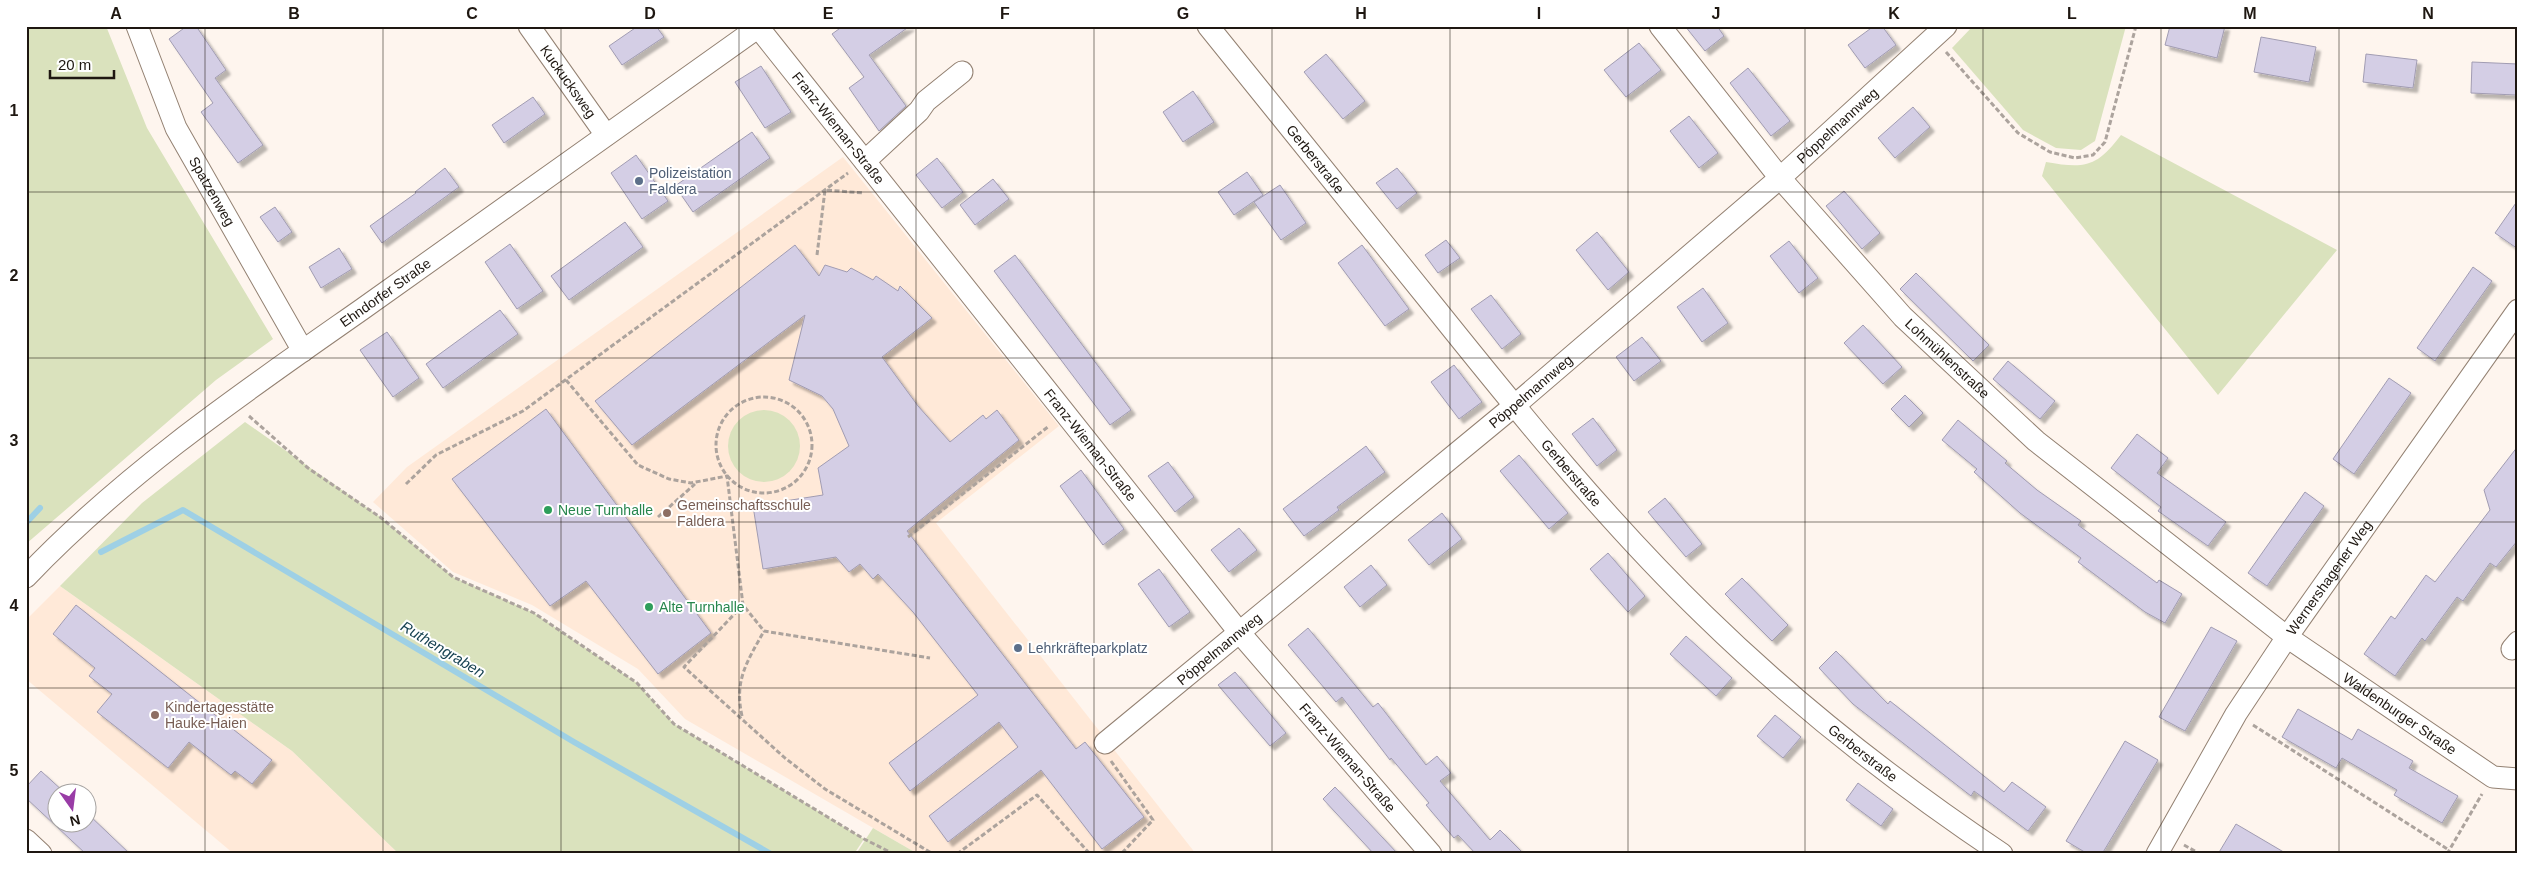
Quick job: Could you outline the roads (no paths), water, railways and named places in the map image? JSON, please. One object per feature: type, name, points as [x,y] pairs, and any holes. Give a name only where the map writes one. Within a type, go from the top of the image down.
[{"type":"street","name":"Spatzenweg","points":[[137,26],[176,128],[303,351]]},
{"type":"street","name":"Kuckucksweg","points":[[529,26],[606,135]]},
{"type":"street","name":"Gerberstraße","points":[[1208,26],[1514,406],[1611,518],[1704,616],[1805,706],[1908,789],[2002,854]]},
{"type":"street","name":"Lohmühlenstraße","points":[[1660,26],[1780,178],[1903,317],[2036,441],[2287,637]]},
{"type":"street","name":"Ehndorfer Straße","points":[[26,577],[54,548],[125,483],[233,401],[759,27]]},
{"type":"street","name":"Franz-Wieman-Straße","points":[[759,27],[1239,632],[1432,854]]},
{"type":"street","name":"Pöppelmannweg","points":[[1105,743],[1514,406],[1780,178],[1940,32]]},
{"type":"street","points":[[865,161],[919,111],[926,101],[962,72]]},
{"type":"street","name":"Wernershagener Weg","points":[[2157,854],[2236,714],[2287,637],[2518,310]]},
{"type":"street","name":"Waldenburger Straße","points":[[2287,637],[2492,777],[2518,779]]},
{"type":"street","points":[[26,840],[41,854]]},
{"type":"waterway","name":"Ruthengraben","points":[[26,523],[40,508]]},
{"type":"waterway","name":"Ruthengraben","points":[[101,552],[183,510],[574,742],[771,854]]},
{"type":"place","name":"Polizeistation Faldera","points":[[639,181]]},
{"type":"place","name":"Neue Turnhalle","points":[[548,510]]},
{"type":"place","name":"Gemeinschaftsschule Faldera","points":[[667,513]]},
{"type":"place","name":"Alte Turnhalle","points":[[649,607]]},
{"type":"place","name":"Lehrkräfteparkplatz","points":[[1018,648]]},
{"type":"place","name":"Kindertagesstätte Hauke-Haien","points":[[155,715]]}]
